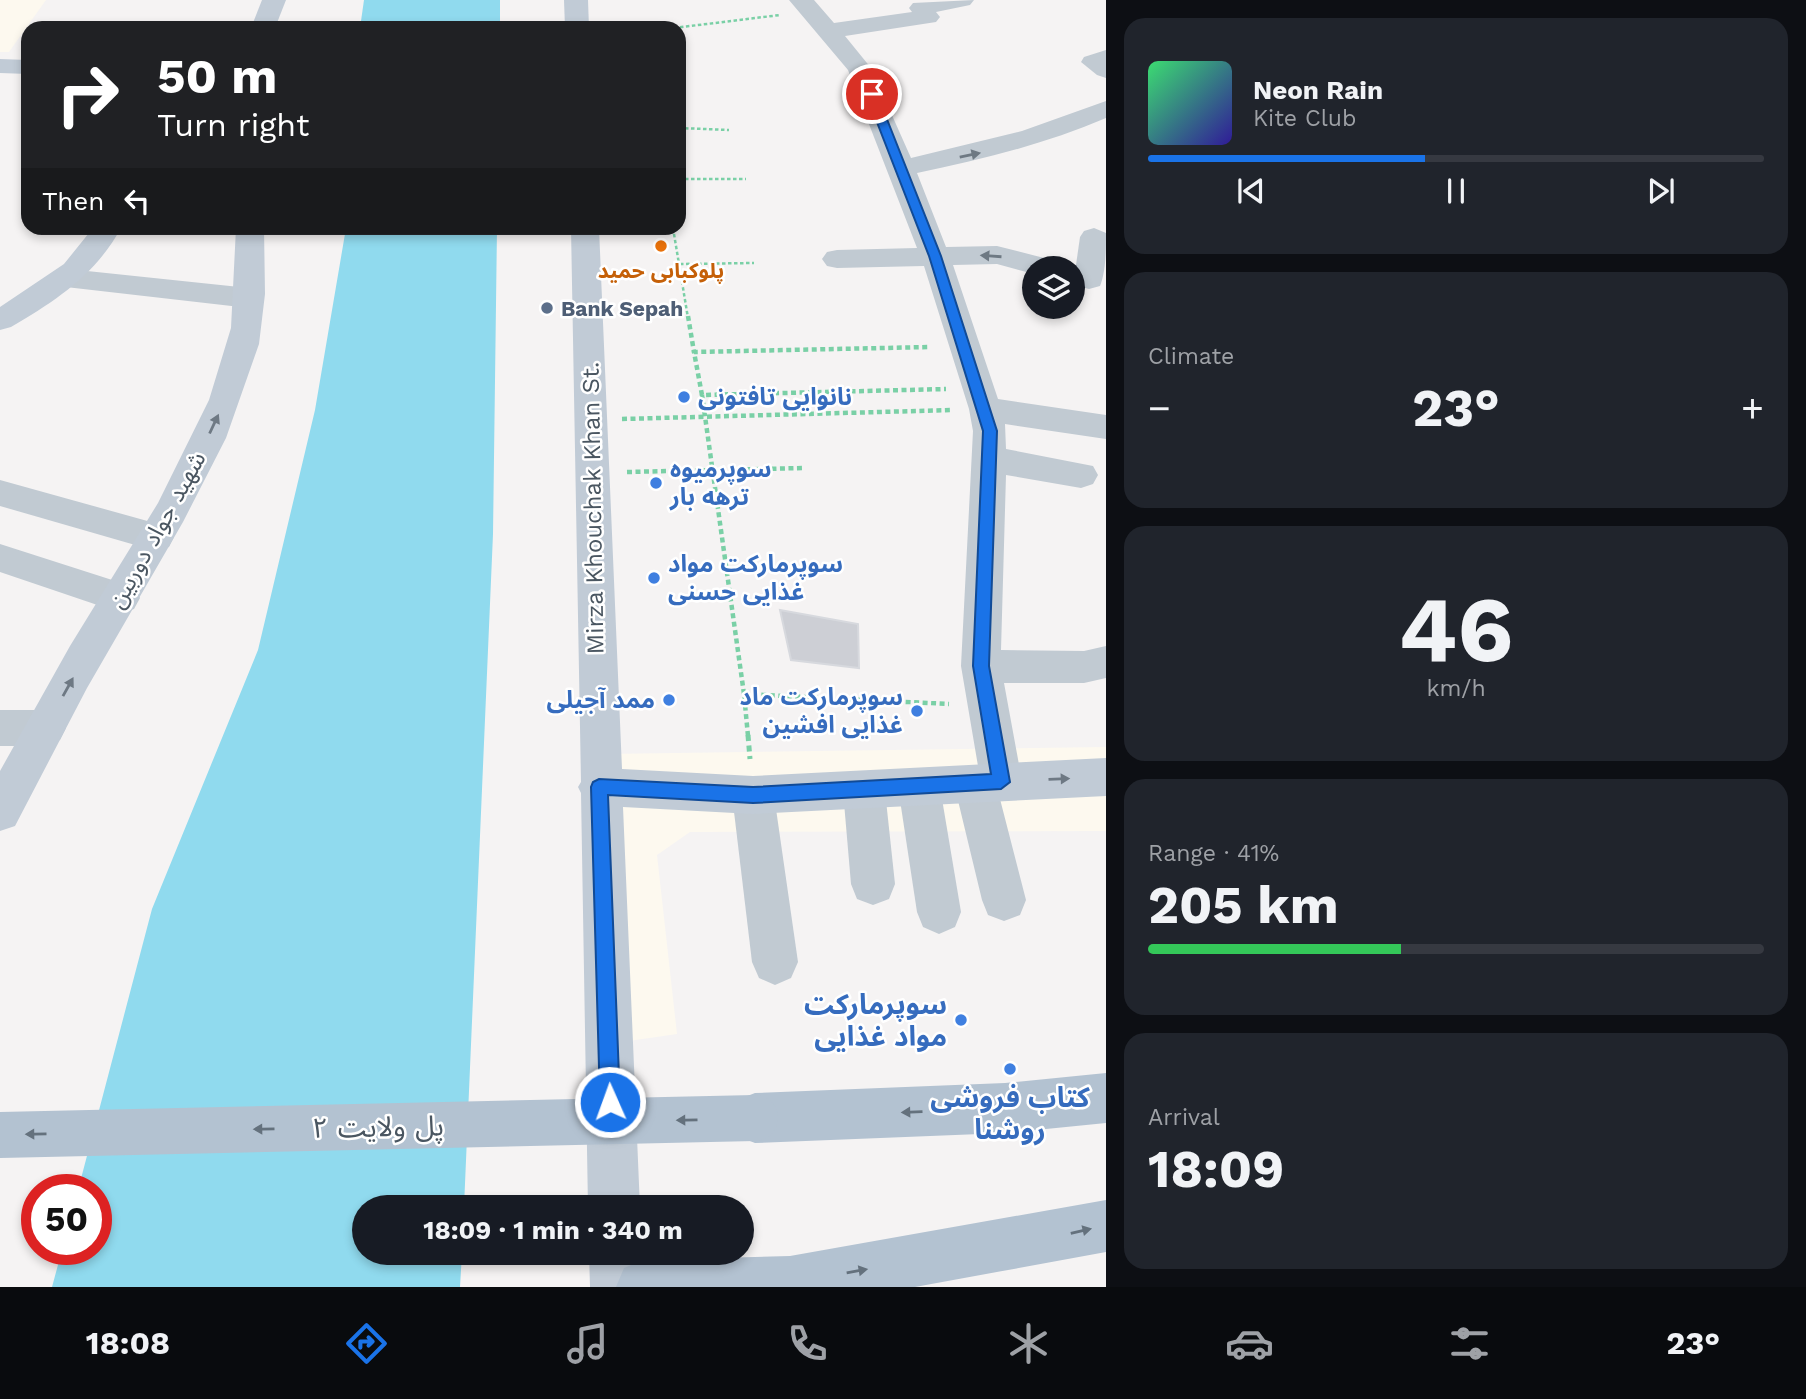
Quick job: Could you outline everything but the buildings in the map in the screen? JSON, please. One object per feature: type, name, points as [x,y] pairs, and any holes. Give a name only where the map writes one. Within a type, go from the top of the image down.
[{"type":"main road","points":[[266,21],[274,0]]},
{"type":"main road","points":[[576,0],[577,21]]},
{"type":"main road","points":[[0,66],[21,67]]},
{"type":"main road","points":[[0,320],[68,279],[96,250],[104,235]]},
{"type":"main road","name":"شهید جواد دوربین","points":[[0,812],[182,492],[223,403],[240,358],[248,298],[250,235]]},
{"type":"main road","name":"Mirza Khouchak Khan St.","points":[[585,235],[594,473],[599,787],[614,1195]]},
{"type":"main road","points":[[599,787],[753,795],[1106,777]]},
{"type":"main road","name":"پل ولایت ۲","points":[[0,1135],[755,1118],[1005,1108],[1106,1098]]},
{"type":"main road","points":[[643,1287],[790,1283],[1106,1226]]},
{"type":"main road","points":[[616,1265],[617,1287]]},
{"type":"street","points":[[815,14],[928,17],[921,8],[962,0]]},
{"type":"street","points":[[815,14],[859,68],[903,168],[965,346],[990,431],[981,666],[986,706],[988,783],[1004,900]]},
{"type":"street","points":[[1106,57],[1093,62],[1106,69]]},
{"type":"street","points":[[903,168],[992,150],[1057,131],[1106,109]]},
{"type":"street","points":[[1089,279],[1094,237]]},
{"type":"street","points":[[837,259],[997,255],[1022,262]]},
{"type":"street","points":[[68,279],[248,298]]},
{"type":"street","points":[[982,399],[1106,427]]},
{"type":"street","points":[[989,459],[1082,475]]},
{"type":"street","points":[[0,493],[156,537]]},
{"type":"street","points":[[5,568],[121,598]]},
{"type":"street","points":[[981,666],[1084,667],[1106,662]]},
{"type":"street","points":[[0,728],[46,727]]},
{"type":"street","points":[[919,787],[939,912]]},
{"type":"street","points":[[864,791],[873,884]]},
{"type":"street","points":[[753,795],[775,962]]},
{"type":"path","points":[[686,27],[815,14]]},
{"type":"path","points":[[686,128],[729,130]]},
{"type":"path","points":[[686,179],[746,179]]},
{"type":"path","points":[[674,235],[707,418],[744,694],[753,795]]},
{"type":"path","points":[[680,264],[754,263]]},
{"type":"path","points":[[694,352],[965,346]]},
{"type":"path","points":[[702,395],[982,399]]},
{"type":"path","points":[[592,420],[707,418],[982,399]]},
{"type":"path","points":[[594,473],[805,468]]},
{"type":"path","points":[[744,694],[986,706]]},
{"type":"shaded area","points":[[0,0],[46,0],[31,21],[21,21],[21,35],[9,52],[0,52]]},
{"type":"shaded area","points":[[1106,747],[1106,831],[690,832],[657,855],[677,1034],[615,1043],[605,754]]},
{"type":"water","points":[[364,0],[500,0],[500,21],[361,21]]},
{"type":"water","points":[[345,235],[497,235],[493,534],[465,1195],[352,1195],[352,1265],[461,1265],[460,1287],[52,1287],[58,1265],[112,1265],[112,1174],[82,1174],[152,909],[258,650],[315,410]]},
{"type":"place","name":"پلوکبابی حمید","points":[[661,246]]},
{"type":"place","name":"Bank Sepah","points":[[547,308]]},
{"type":"place","name":"نانوایی تافتونی","points":[[684,397]]},
{"type":"place","name":"سوپرمیوه ترهه بار","points":[[656,483]]},
{"type":"place","name":"سوپرمارکت مواد غذایی حسنی","points":[[654,578]]},
{"type":"place","name":"ممد آجیلی","points":[[669,700]]},
{"type":"place","name":"سوپرمارکت ماد غذایی افشین","points":[[917,711]]},
{"type":"place","name":"سوپرمارکت مواد غذایی","points":[[961,1020]]},
{"type":"place","name":"کتاب فروشی روشنا","points":[[1010,1069]]},
{"type":"route","points":[[610,1102],[599,787],[753,795],[1001,782],[981,666],[990,431],[976,379],[935,256],[872,94]]}]
